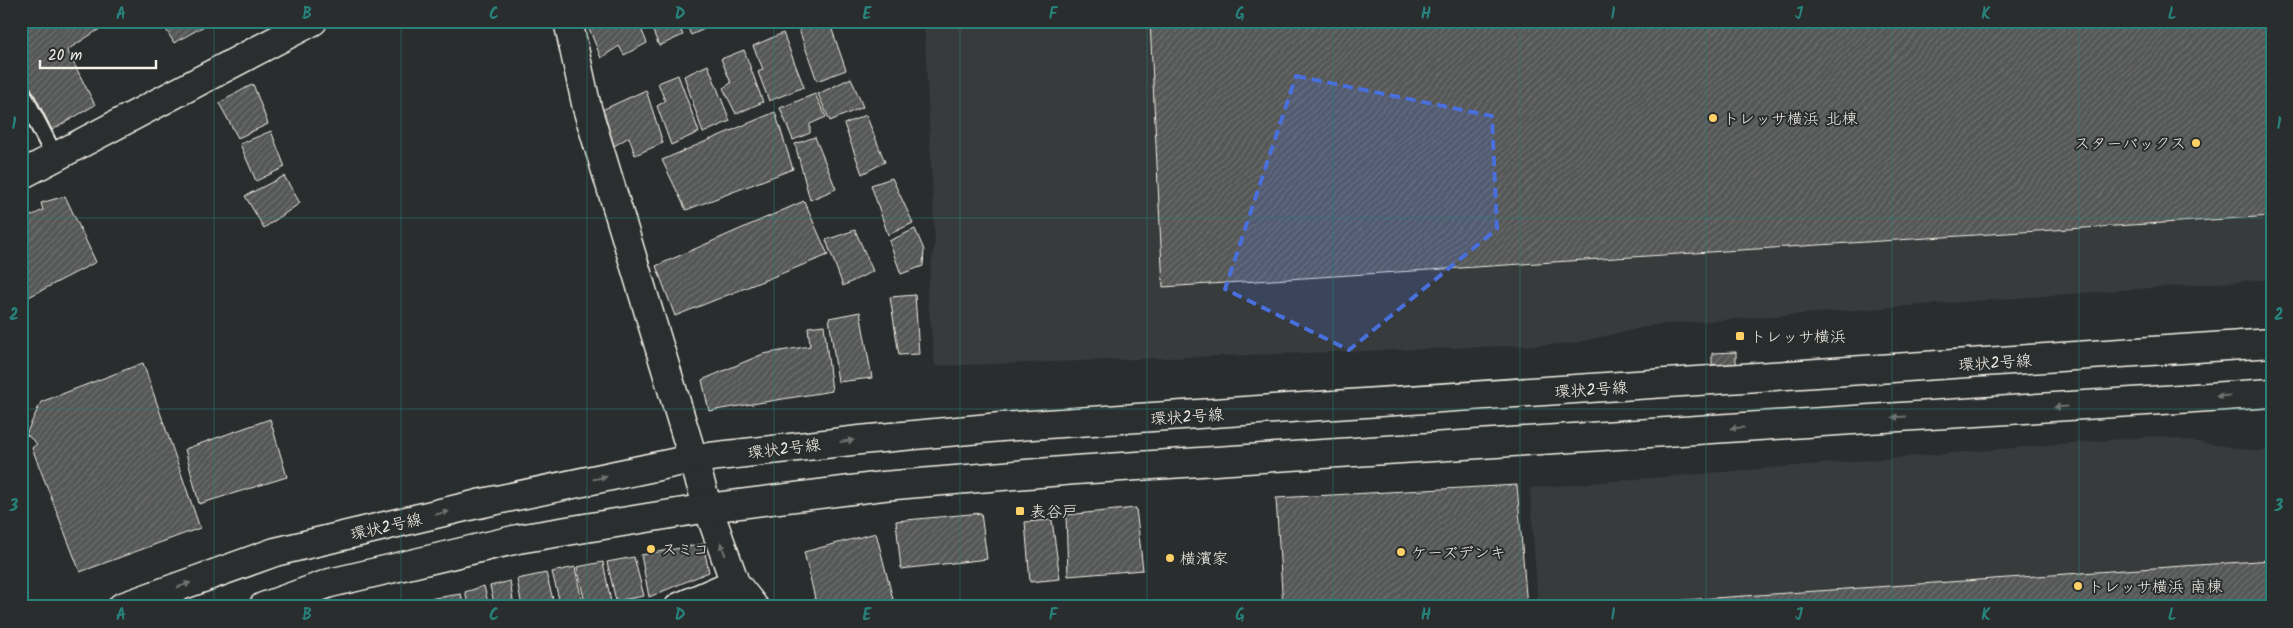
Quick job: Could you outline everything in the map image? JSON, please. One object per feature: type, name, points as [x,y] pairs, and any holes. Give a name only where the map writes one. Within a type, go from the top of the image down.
[{"type":"main road","points":[[21,175],[313,21]]},
{"type":"main road","points":[[568,21],[587,108],[692,459],[735,583],[754,607]]},
{"type":"main road","name":"環状2号線","points":[[122,607],[275,552],[478,504],[692,459],[860,440],[1001,427],[2272,343]]},
{"type":"main road","points":[[264,607],[330,583],[518,539],[708,508],[883,486],[1075,470],[2272,393]]},
{"type":"main road","points":[[679,607],[735,583]]},
{"type":"lane","points":[[21,91],[56,157]]},
{"type":"highlighted area","points":[[1296,76],[1492,116],[1497,229],[1349,350],[1225,289]]},
{"type":"shaded area","name":"トレッサ横浜 北棟","points":[[924,21],[2272,21],[2272,279],[1655,325],[1569,344],[935,366],[927,291],[935,242]]},
{"type":"shaded area","points":[[2157,436],[2257,451],[2272,450],[2272,607],[1538,607],[1530,488]]},
{"type":"building","points":[[22,21],[112,21],[67,50],[95,105],[52,130],[21,68]]},
{"type":"building","points":[[161,21],[213,21],[174,43]]},
{"type":"building","points":[[586,21],[638,21],[647,43],[624,55],[619,46],[601,58]]},
{"type":"building","points":[[649,21],[677,21],[683,35],[659,46]]},
{"type":"building","points":[[685,21],[719,21],[720,22],[691,35]]},
{"type":"building","points":[[796,21],[829,21],[846,70],[817,81]]},
{"type":"building","name":"トレッサ横浜 北棟","points":[[1150,21],[2272,21],[2272,216],[1163,287]]},
{"type":"building","points":[[783,33],[804,87],[769,101],[758,72],[763,69],[753,46]]},
{"type":"building","points":[[744,50],[763,102],[736,114],[723,88],[731,83],[721,59]]},
{"type":"building","points":[[708,65],[730,121],[703,133],[684,76]]},
{"type":"building","points":[[678,75],[699,132],[671,145],[657,106],[665,101],[658,83]]},
{"type":"building","points":[[851,78],[863,107],[830,121],[818,94]]},
{"type":"building","points":[[253,84],[268,124],[238,138],[219,103]]},
{"type":"building","points":[[646,90],[663,143],[635,155],[629,137],[614,146],[602,110]]},
{"type":"building","points":[[815,94],[826,117],[810,124],[810,133],[793,140],[780,108]]},
{"type":"building","points":[[775,112],[793,169],[686,210],[662,160]]},
{"type":"building","points":[[866,115],[885,162],[862,174],[844,124]]},
{"type":"building","points":[[271,131],[285,167],[256,181],[240,144]]},
{"type":"building","points":[[815,137],[836,189],[810,200],[795,144]]},
{"type":"building","points":[[284,176],[300,203],[264,228],[245,196]]},
{"type":"building","points":[[892,178],[913,223],[888,235],[871,185]]},
{"type":"building","points":[[65,196],[96,262],[21,301],[21,221],[43,210],[41,203]]},
{"type":"building","points":[[804,201],[828,255],[675,316],[656,266]]},
{"type":"building","points":[[915,229],[924,250],[923,266],[901,274],[889,241]]},
{"type":"building","points":[[855,230],[873,271],[843,286],[826,240]]},
{"type":"building","points":[[915,295],[919,354],[899,355],[890,297]]},
{"type":"building","points":[[860,312],[872,378],[838,382],[829,318]]},
{"type":"building","points":[[824,325],[832,391],[709,411],[702,380],[763,354],[810,346],[808,327]]},
{"type":"building","points":[[1736,352],[1736,364],[1712,365],[1712,353]]},
{"type":"building","points":[[143,363],[200,528],[80,572],[32,448],[37,444],[26,434],[41,402]]},
{"type":"building","points":[[270,419],[287,477],[199,504],[185,449]]},
{"type":"building","name":"ケーズデンキ","points":[[1517,485],[1527,607],[1283,607],[1276,498]]},
{"type":"building","points":[[1136,508],[1143,570],[1068,576],[1066,515]]},
{"type":"building","points":[[981,513],[987,559],[901,569],[896,521]]},
{"type":"building","points":[[1052,520],[1060,579],[1030,582],[1025,522]]},
{"type":"building","points":[[876,533],[895,607],[817,607],[804,552]]},
{"type":"building","points":[[703,544],[709,572],[649,597],[641,555]]},
{"type":"building","points":[[634,557],[644,596],[616,601],[607,562]]},
{"type":"building","name":"トレッサ横浜 南棟","points":[[2272,560],[2272,607],[1670,607],[1670,601]]},
{"type":"building","points":[[603,562],[612,607],[586,607],[577,567]]},
{"type":"building","points":[[575,567],[583,607],[561,607],[552,572]]},
{"type":"building","points":[[546,573],[555,607],[522,607],[517,579]]},
{"type":"building","points":[[510,581],[514,607],[495,607],[490,586]]},
{"type":"building","points":[[484,586],[489,607],[469,607],[465,592]]},
{"type":"building","points":[[461,594],[464,607],[430,607],[428,599]]},
{"type":"place","name":"トレッサ横浜 北棟","points":[[1713,118]]},
{"type":"place","name":"スターバックス","points":[[2196,143]]},
{"type":"place","name":"トレッサ横浜","points":[[1740,336]]},
{"type":"place","name":"表谷戸","points":[[1020,511]]},
{"type":"place","name":"スミコ","points":[[651,549]]},
{"type":"place","name":"ケーズデンキ","points":[[1401,552]]},
{"type":"place","name":"横濱家","points":[[1170,558]]},
{"type":"place","name":"トレッサ横浜 南棟","points":[[2078,586]]}]
